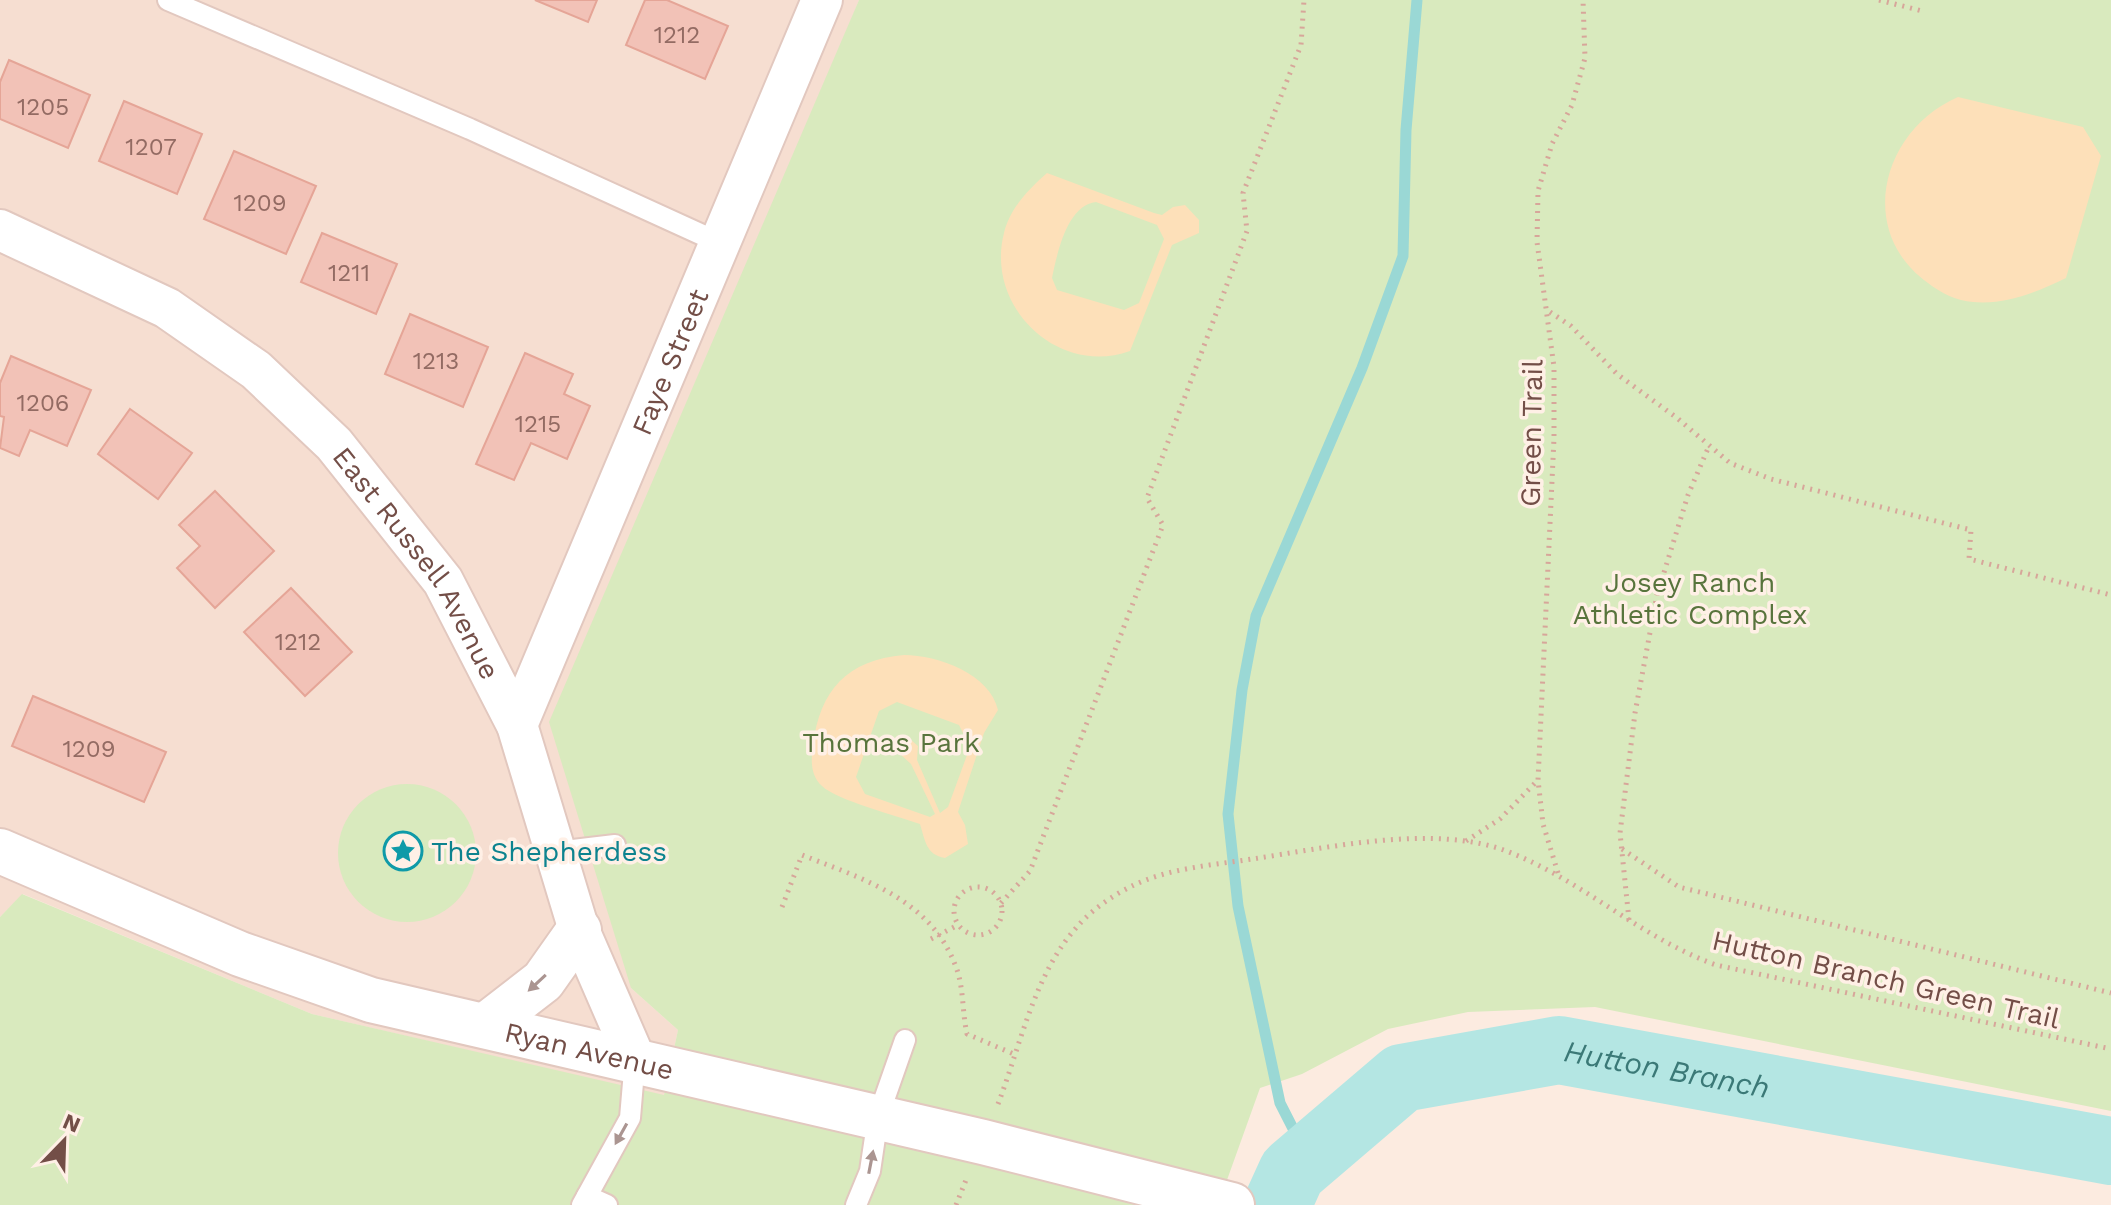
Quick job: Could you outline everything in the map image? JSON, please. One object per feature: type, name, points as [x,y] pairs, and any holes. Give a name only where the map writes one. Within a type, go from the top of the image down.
[{"type":"street","name":"Faye Street","points":[[517,725],[822,0]]},
{"type":"street","name":"East Russell Avenue","points":[[0,230],[167,308],[256,370],[334,444],[443,581],[517,725],[579,930],[635,1059]]},
{"type":"street","name":"Ryan Avenue","points":[[0,851],[304,980],[433,1016],[635,1059],[1214,1201]]},
{"type":"street","points":[[485,1026],[543,981],[579,930]]},
{"type":"lane","points":[[168,0],[720,243]]},
{"type":"lane","points":[[556,852],[615,845]]},
{"type":"lane","points":[[856,1205],[870,1171],[878,1117],[905,1040]]},
{"type":"lane","points":[[607,1205],[585,1201],[630,1118],[635,1059]]},
{"type":"path","points":[[1001,903],[1030,871],[1163,525],[1147,498],[1247,231],[1243,193],[1301,45],[1304,0]]},
{"type":"path","name":"Green Trail","points":[[1558,873],[1543,824],[1538,780],[1554,438],[1549,311],[1537,242],[1538,191],[1552,144],[1572,105],[1585,58],[1583,0]]},
{"type":"path","points":[[1879,0],[1922,11]]},
{"type":"path","points":[[1549,311],[1571,326],[1617,374],[1730,463],[1752,473],[1971,530],[1969,559],[2111,595]]},
{"type":"path","points":[[1629,920],[1620,833],[1635,713],[1657,595],[1688,495],[1709,446]]},
{"type":"path","points":[[1465,841],[1500,819],[1538,780]]},
{"type":"path","name":"Hutton Branch Green Trail","points":[[1016,1055],[1045,979],[1076,928],[1102,904],[1135,885],[1219,863],[1340,845],[1465,841],[1506,851],[1558,873],[1629,920],[1693,956],[1716,965],[2111,1049]]},
{"type":"path","points":[[1622,849],[1679,887],[2111,993]]},
{"type":"path","points":[[782,907],[802,855],[892,894],[925,916],[940,934],[956,967],[967,1034],[1016,1055],[956,1205]]},
{"type":"path","points":[[984,887],[998,896],[1002,918],[986,934],[971,934],[958,925],[956,902],[967,889],[984,887]]},
{"type":"path","points":[[931,939],[958,925]]},
{"type":"shaded area","points":[[0,0],[859,0],[843,41],[631,988],[678,1030],[664,1096],[312,1014],[23,894],[0,917]]},
{"type":"green space","points":[[859,0],[2111,0],[2111,1111],[1595,1007],[1468,1012],[1388,1029],[1302,1074],[1260,1088],[1218,1205],[0,1205],[0,917],[22,894],[312,1014],[664,1095],[678,1030],[631,988],[549,722]]},
{"type":"green space","points":[[407,784],[433,790],[455,805],[470,827],[476,853],[470,879],[455,901],[433,916],[407,922],[381,916],[359,901],[344,879],[338,853],[344,827],[359,805],[381,790]]},
{"type":"sand","points":[[1958,97],[2083,127],[2101,156],[2066,278],[2033,293],[1973,302],[1938,290],[1905,261],[1891,237],[1885,210],[1887,183],[1896,157],[1911,133],[1932,112]]},
{"type":"sand","points":[[1047,173],[1162,215],[1173,207],[1185,205],[1199,220],[1199,233],[1172,245],[1130,351],[1103,356],[1077,354],[1053,344],[1032,329],[1016,309],[1005,286],[1001,260],[1007,224],[1015,207]],"holes":[[[1096,202],[1157,225],[1164,239],[1139,303],[1124,310],[1057,290],[1052,278],[1060,244],[1071,221],[1086,205]]]},
{"type":"sand","points":[[917,656],[961,669],[985,686],[998,710],[984,733],[958,812],[965,825],[968,844],[945,858],[930,850],[920,824],[840,797],[822,786],[813,772],[817,726],[830,694],[852,671],[884,658]],"holes":[[[897,702],[959,725],[970,747],[948,807],[940,813],[917,760],[918,746],[910,739],[901,742],[900,754],[911,764],[935,814],[930,817],[865,794],[856,777],[879,711]]]},
{"type":"building","points":[[535,0],[597,0],[588,22]]},
{"type":"building","points":[[645,0],[667,0],[728,26],[705,79],[626,45]]},
{"type":"building","points":[[9,60],[90,95],[68,148],[0,119],[0,82]]},
{"type":"building","points":[[124,101],[202,134],[177,194],[99,161]]},
{"type":"building","points":[[234,151],[316,186],[286,254],[204,219]]},
{"type":"building","points":[[322,233],[397,264],[376,314],[301,282]]},
{"type":"building","points":[[410,314],[488,347],[463,407],[385,374]]},
{"type":"building","points":[[525,353],[573,374],[564,394],[590,406],[567,459],[531,443],[514,480],[476,464]]},
{"type":"building","points":[[11,356],[91,390],[67,446],[30,430],[19,456],[0,448],[4,417],[0,416],[0,383]]},
{"type":"building","points":[[130,409],[192,453],[158,499],[98,454]]},
{"type":"building","points":[[215,491],[274,551],[215,608],[177,568],[200,546],[179,525]]},
{"type":"building","points":[[291,588],[352,652],[305,696],[244,632]]},
{"type":"building","points":[[33,696],[166,752],[144,802],[12,746]]},
{"type":"waterway","points":[[1308,1158],[1280,1103],[1238,906],[1228,814],[1242,690],[1256,616],[1362,368],[1403,256],[1406,130],[1417,0]]},
{"type":"waterway","name":"Hutton Branch","points":[[1277,1205],[1292,1172],[1402,1078],[1559,1050],[2111,1151]]},
{"type":"place","name":"The Shepherdess","points":[[403,851]]},
{"type":"park label","name":"Josey Ranch Athletic Complex","points":[[1690,598]]},
{"type":"park label","name":"Thomas Park","points":[[891,742]]}]
